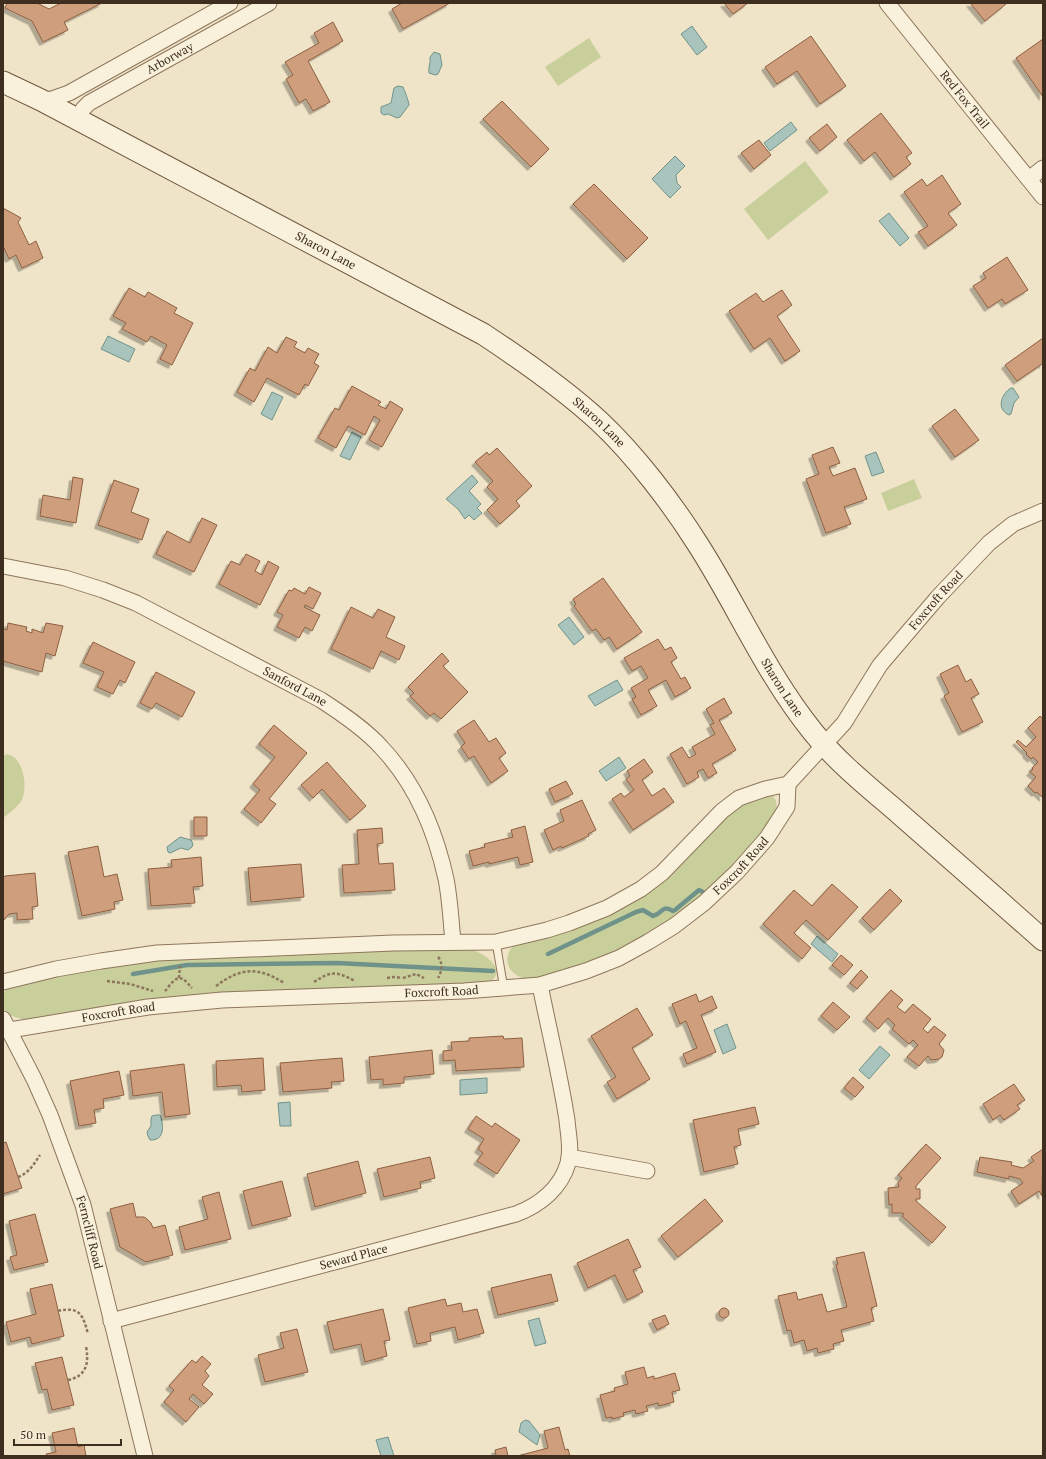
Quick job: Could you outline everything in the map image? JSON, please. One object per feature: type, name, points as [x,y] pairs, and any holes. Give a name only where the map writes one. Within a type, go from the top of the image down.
[{"type":"main road","name":"Sharon Lane","points":[[3,82],[41,100],[483,334],[538,370],[566,393],[601,423],[636,461],[674,509],[698,544],[781,686],[794,706],[824,745],[1043,940]]},
{"type":"street","name":"Arborway","points":[[41,100],[52,99],[69,94],[230,3]]},
{"type":"street","name":"Arborway","points":[[78,120],[83,109],[89,103],[269,3]]},
{"type":"street","name":"Red Fox Trail","points":[[887,3],[1043,197]]},
{"type":"street","points":[[1029,179],[1043,168]]},
{"type":"street","name":"Foxcroft Road","points":[[6,1025],[148,1007],[222,1000],[504,989],[540,985],[586,971],[619,958],[674,926],[704,903],[737,872],[767,838],[788,807],[788,784],[844,723],[880,665],[938,597],[993,540],[1013,524],[1043,511]]},
{"type":"street","name":"Sanford Lane","points":[[3,566],[65,578],[103,590],[136,603],[321,700],[346,716],[381,746],[409,782],[428,817],[436,840],[446,880],[453,942]]},
{"type":"street","points":[[3,982],[101,960],[157,953],[394,943],[496,942],[547,930],[607,908],[641,889],[662,873],[718,815],[739,798],[765,789],[788,784]]},
{"type":"street","name":"Seward Place","points":[[111,1321],[516,1214],[536,1206],[551,1193],[562,1177],[568,1163],[570,1145],[564,1096],[540,985]]},
{"type":"street","name":"Ferncliff Road","points":[[6,1025],[52,1118],[83,1205],[145,1456]]},
{"type":"street","points":[[569,1157],[647,1172]]},
{"type":"lane","points":[[496,942],[504,989]]},
{"type":"path","points":[[440,974],[441,963]]},
{"type":"path","points":[[179,978],[180,970]]},
{"type":"path","points":[[214,987],[230,976],[249,970],[267,974],[285,983]]},
{"type":"path","points":[[311,984],[322,976],[333,973],[344,975],[360,983]]},
{"type":"path","points":[[384,980],[400,977],[408,982],[412,993]]},
{"type":"path","points":[[107,981],[130,984],[159,993],[166,990],[173,981],[182,978],[196,990]]},
{"type":"path","points":[[18,1176],[30,1170],[40,1155]]},
{"type":"path","points":[[58,1311],[72,1309],[77,1311],[83,1317],[88,1334]]},
{"type":"path","points":[[68,1380],[84,1371],[87,1365],[86,1346]]},
{"type":"green space","points":[[589,38],[601,57],[558,86],[545,67]]},
{"type":"green space","points":[[805,161],[829,192],[768,240],[744,209]]},
{"type":"green space","points":[[914,479],[922,498],[888,511],[881,493]]},
{"type":"green space","points":[[7,754],[14,757],[18,762],[23,774],[25,787],[20,803],[3,818],[3,756]]},
{"type":"green space","points":[[770,794],[776,801],[777,810],[758,841],[701,898],[645,938],[585,965],[536,978],[522,978],[515,974],[509,967],[507,958],[508,953],[514,945],[613,911],[738,806]]},
{"type":"green space","points":[[470,949],[488,958],[496,968],[494,978],[488,983],[27,1020],[11,1015],[3,1008],[3,997],[6,989],[13,985],[130,961],[255,953]]},
{"type":"water","points":[[692,26],[707,47],[697,55],[681,34]]},
{"type":"water","points":[[434,52],[440,54],[442,65],[438,74],[435,75],[429,73],[430,57]]},
{"type":"water","points":[[398,86],[403,87],[409,105],[400,117],[397,118],[388,114],[384,115],[381,113],[381,107],[391,103],[394,88]]},
{"type":"water","points":[[791,122],[797,130],[770,151],[764,143]]},
{"type":"water","points":[[675,156],[685,166],[676,175],[677,183],[681,187],[670,198],[652,179]]},
{"type":"water","points":[[889,213],[909,238],[900,246],[879,221]]},
{"type":"water","points":[[108,336],[135,349],[129,362],[101,349]]},
{"type":"water","points":[[1013,388],[1019,397],[1014,403],[1011,414],[1009,415],[1002,409],[1001,402],[1005,394]]},
{"type":"water","points":[[272,392],[283,397],[272,420],[261,414]]},
{"type":"water","points":[[352,432],[361,437],[350,460],[340,456]]},
{"type":"water","points":[[876,452],[884,472],[872,476],[865,456]]},
{"type":"water","points":[[472,475],[478,482],[469,491],[481,504],[477,508],[482,513],[474,520],[469,515],[465,519],[458,509],[446,499]]},
{"type":"water","points":[[569,617],[584,637],[574,645],[558,625]]},
{"type":"water","points":[[617,680],[623,690],[595,706],[588,696]]},
{"type":"water","points":[[619,757],[626,768],[606,781],[599,771]]},
{"type":"water","points":[[180,837],[191,840],[193,844],[192,847],[188,850],[181,848],[170,853],[168,852],[167,847]]},
{"type":"water","points":[[817,936],[838,954],[832,962],[811,944]]},
{"type":"water","points":[[727,1024],[736,1048],[723,1054],[714,1030]]},
{"type":"water","points":[[880,1046],[890,1055],[869,1079],[859,1070]]},
{"type":"water","points":[[487,1078],[487,1093],[460,1095],[460,1080]]},
{"type":"water","points":[[290,1102],[291,1126],[280,1126],[278,1103]]},
{"type":"water","points":[[160,1115],[163,1128],[161,1135],[158,1138],[155,1140],[150,1140],[147,1132],[151,1126],[152,1116]]},
{"type":"water","points":[[539,1318],[546,1343],[535,1346],[528,1321]]},
{"type":"water","points":[[525,1420],[529,1421],[540,1435],[537,1445],[519,1432],[521,1423]]},
{"type":"water","points":[[388,1437],[394,1456],[381,1456],[376,1440]]},
{"type":"building","points":[[7,3],[37,3],[49,9],[61,3],[102,3],[64,22],[68,30],[43,42],[32,21],[5,8]]},
{"type":"building","points":[[402,3],[450,3],[403,29],[392,9]]},
{"type":"building","points":[[724,3],[748,3],[733,14]]},
{"type":"building","points":[[970,3],[1005,3],[1006,4],[985,21]]},
{"type":"building","points":[[333,22],[343,41],[308,61],[330,102],[313,111],[306,99],[299,103],[286,79],[293,75],[285,62],[319,43],[314,33]]},
{"type":"building","points":[[811,36],[846,86],[820,104],[797,71],[777,84],[765,67]]},
{"type":"building","points":[[1043,39],[1043,97],[1016,58]]},
{"type":"building","points":[[502,101],[549,149],[531,167],[483,119]]},
{"type":"building","points":[[881,113],[912,153],[906,157],[911,164],[894,177],[875,152],[864,161],[847,140]]},
{"type":"building","points":[[827,124],[837,137],[820,151],[809,138]]},
{"type":"building","points":[[759,140],[771,155],[754,169],[741,153]]},
{"type":"building","points":[[942,175],[961,204],[948,213],[957,225],[928,246],[918,232],[928,226],[904,192],[922,179],[927,186]]},
{"type":"building","points":[[594,184],[648,238],[627,259],[573,204]]},
{"type":"building","points":[[3,208],[21,218],[18,222],[29,245],[36,241],[43,258],[22,268],[16,255],[9,259],[3,246]]},
{"type":"building","points":[[1007,257],[1028,290],[1005,304],[1002,299],[988,308],[973,286],[986,278],[983,273]]},
{"type":"building","points":[[129,288],[145,297],[148,292],[177,308],[174,313],[193,323],[172,365],[160,359],[167,345],[151,336],[147,342],[122,329],[126,323],[113,316]]},
{"type":"building","points":[[782,290],[792,305],[777,316],[800,351],[785,361],[770,338],[754,349],[729,311],[756,293],[763,302]]},
{"type":"building","points":[[286,337],[297,342],[294,347],[305,353],[308,348],[319,354],[314,363],[319,366],[308,386],[305,384],[299,395],[267,378],[254,402],[237,392],[250,368],[255,371],[268,347],[277,353]]},
{"type":"building","points":[[1043,338],[1043,365],[1042,364],[1017,381],[1005,365]]},
{"type":"building","points":[[352,386],[381,402],[378,405],[386,409],[390,401],[403,409],[382,447],[369,440],[380,420],[374,416],[365,435],[348,426],[336,448],[318,438],[335,408],[339,410]]},
{"type":"building","points":[[955,409],[979,440],[955,457],[932,426]]},
{"type":"building","points":[[833,447],[840,463],[829,467],[833,476],[855,468],[867,499],[844,507],[851,524],[826,533],[806,479],[819,474],[812,455]]},
{"type":"building","points":[[497,448],[532,486],[516,501],[520,506],[500,524],[487,510],[498,499],[487,487],[493,481],[475,462],[487,452],[489,455]]},
{"type":"building","points":[[73,477],[83,479],[76,523],[40,516],[43,495],[70,500]]},
{"type":"building","points":[[114,480],[139,489],[131,512],[149,519],[142,540],[98,525]]},
{"type":"building","points":[[202,518],[217,525],[194,572],[156,554],[167,531],[190,543]]},
{"type":"building","points":[[246,554],[260,561],[255,571],[262,575],[268,561],[279,567],[260,605],[219,584],[231,561],[240,565]]},
{"type":"building","points":[[603,578],[642,632],[617,649],[609,637],[604,640],[596,629],[592,631],[574,606],[576,604],[573,599]]},
{"type":"building","points":[[309,587],[321,593],[313,609],[305,605],[304,607],[320,615],[312,631],[305,627],[299,638],[277,627],[283,615],[277,612],[289,590],[292,591],[294,588],[305,594]]},
{"type":"building","points":[[351,607],[373,618],[378,609],[395,617],[386,637],[405,646],[399,660],[381,651],[373,669],[331,649]]},
{"type":"building","points":[[8,623],[27,627],[26,631],[32,633],[32,629],[43,633],[46,623],[63,626],[55,656],[46,653],[42,672],[3,661],[3,629],[7,630]]},
{"type":"building","points":[[658,639],[665,650],[671,647],[677,658],[671,662],[681,679],[685,677],[691,688],[675,697],[666,680],[648,690],[657,706],[641,715],[632,699],[636,697],[631,688],[648,678],[641,666],[632,671],[624,658]]},
{"type":"building","points":[[93,642],[135,662],[125,683],[120,680],[113,694],[97,687],[104,672],[83,663]]},
{"type":"building","points":[[442,653],[449,661],[443,666],[468,692],[441,719],[434,713],[430,716],[410,696],[414,693],[408,687]]},
{"type":"building","points":[[958,665],[966,682],[971,679],[979,694],[971,698],[983,722],[962,732],[944,696],[949,693],[940,674]]},
{"type":"building","points":[[156,672],[195,692],[182,717],[156,703],[152,709],[140,703]]},
{"type":"building","points":[[724,698],[732,713],[719,720],[736,750],[712,764],[717,773],[708,778],[703,769],[697,772],[699,777],[687,784],[670,754],[682,747],[689,758],[696,754],[692,747],[715,734],[710,725],[714,723],[706,709]]},
{"type":"building","points":[[1040,716],[1043,719],[1043,798],[1028,786],[1036,777],[1030,772],[1038,762],[1033,757],[1031,759],[1016,742],[1018,740],[1026,747],[1036,737],[1028,728]]},
{"type":"building","points":[[474,720],[489,742],[496,738],[506,753],[499,758],[508,771],[491,783],[474,756],[469,759],[461,747],[465,743],[457,731]]},
{"type":"building","points":[[274,725],[307,753],[269,799],[276,804],[261,823],[244,809],[260,790],[253,784],[275,757],[259,744]]},
{"type":"building","points":[[644,759],[653,772],[642,780],[652,796],[664,788],[674,802],[633,830],[612,799],[621,793],[624,797],[634,790],[626,779],[630,776],[627,771]]},
{"type":"building","points":[[327,762],[366,806],[350,820],[322,789],[313,798],[301,785]]},
{"type":"building","points":[[566,781],[573,794],[555,802],[549,789]]},
{"type":"building","points":[[582,800],[596,830],[588,834],[589,836],[562,848],[561,846],[553,850],[544,830],[564,821],[560,810]]},
{"type":"building","points":[[194,817],[207,817],[207,836],[194,836]]},
{"type":"building","points":[[525,826],[533,862],[520,865],[518,857],[473,866],[469,851],[485,847],[484,844],[513,837],[511,830]]},
{"type":"building","points":[[382,828],[383,843],[377,844],[379,864],[393,863],[395,890],[344,893],[342,865],[359,864],[357,830]]},
{"type":"building","points":[[98,846],[104,877],[117,874],[123,900],[114,902],[115,909],[82,916],[68,852]]},
{"type":"building","points":[[201,857],[203,886],[193,887],[195,903],[151,906],[148,869],[172,867],[171,860]]},
{"type":"building","points":[[301,864],[304,897],[251,902],[248,868]]},
{"type":"building","points":[[35,873],[38,906],[32,907],[33,919],[17,920],[17,913],[9,914],[3,921],[3,878],[5,876]]},
{"type":"building","points":[[832,884],[858,907],[828,940],[806,920],[794,933],[811,948],[802,959],[763,924],[794,890],[812,906]]},
{"type":"building","points":[[890,889],[902,901],[874,930],[862,918]]},
{"type":"building","points":[[841,955],[853,965],[844,975],[832,965]]},
{"type":"building","points":[[861,970],[868,977],[857,989],[850,983]]},
{"type":"building","points":[[891,990],[903,1000],[897,1007],[905,1013],[913,1004],[931,1019],[923,1029],[928,1033],[934,1026],[946,1035],[939,1044],[944,1050],[942,1057],[931,1060],[928,1056],[919,1066],[907,1057],[918,1045],[913,1040],[909,1044],[892,1029],[895,1025],[888,1018],[878,1029],[866,1018]]},
{"type":"building","points":[[696,994],[699,1002],[712,996],[717,1008],[701,1015],[716,1052],[687,1064],[683,1054],[697,1048],[686,1021],[680,1024],[672,1004]]},
{"type":"building","points":[[833,1002],[850,1017],[837,1030],[821,1016]]},
{"type":"building","points":[[637,1008],[653,1035],[632,1048],[650,1079],[617,1099],[607,1082],[616,1077],[591,1036]]},
{"type":"building","points":[[503,1036],[504,1039],[522,1038],[524,1067],[456,1071],[455,1060],[443,1061],[443,1051],[452,1050],[451,1042],[469,1041],[469,1038]]},
{"type":"building","points":[[432,1050],[434,1074],[404,1077],[404,1083],[383,1085],[383,1079],[371,1080],[369,1057]]},
{"type":"building","points":[[263,1058],[265,1090],[242,1092],[241,1085],[217,1087],[216,1061]]},
{"type":"building","points":[[342,1058],[344,1081],[331,1082],[332,1088],[283,1092],[280,1063]]},
{"type":"building","points":[[184,1064],[190,1114],[165,1117],[162,1092],[133,1096],[130,1071]]},
{"type":"building","points":[[119,1071],[124,1095],[103,1099],[104,1108],[94,1110],[96,1123],[79,1126],[70,1081]]},
{"type":"building","points":[[853,1077],[864,1087],[855,1097],[844,1088]]},
{"type":"building","points":[[1014,1084],[1025,1100],[1017,1105],[1020,1109],[1004,1120],[1000,1115],[993,1120],[983,1104]]},
{"type":"building","points":[[755,1107],[759,1124],[738,1129],[741,1145],[734,1147],[738,1164],[704,1172],[693,1120]]},
{"type":"building","points":[[476,1116],[492,1127],[495,1123],[520,1140],[497,1174],[477,1161],[483,1153],[478,1149],[484,1139],[468,1129]]},
{"type":"building","points":[[6,1142],[22,1188],[3,1194],[3,1143]]},
{"type":"building","points":[[926,1144],[941,1158],[916,1186],[916,1189],[920,1189],[920,1199],[916,1199],[916,1201],[946,1227],[932,1243],[902,1216],[904,1214],[892,1213],[892,1204],[889,1205],[888,1188],[899,1187],[898,1183],[902,1178],[898,1175]]},
{"type":"building","points":[[1043,1149],[1042,1196],[1039,1191],[1019,1204],[1011,1191],[1023,1183],[1020,1179],[1009,1176],[1009,1179],[977,1172],[980,1157],[1012,1162],[1011,1165],[1023,1168],[1034,1161],[1031,1157]]},
{"type":"building","points":[[430,1157],[435,1178],[420,1182],[421,1188],[384,1197],[377,1169]]},
{"type":"building","points":[[358,1161],[366,1193],[315,1207],[307,1174]]},
{"type":"building","points":[[282,1181],[291,1216],[252,1226],[243,1191]]},
{"type":"building","points":[[219,1192],[231,1239],[185,1250],[179,1227],[208,1219],[202,1197]]},
{"type":"building","points":[[705,1199],[723,1221],[678,1257],[661,1236]]},
{"type":"building","points":[[133,1203],[136,1217],[144,1217],[151,1223],[153,1228],[165,1225],[173,1255],[146,1262],[120,1247],[110,1209]]},
{"type":"building","points":[[35,1214],[48,1262],[14,1270],[10,1257],[17,1255],[9,1221]]},
{"type":"building","points":[[628,1239],[641,1267],[633,1270],[643,1292],[627,1300],[615,1275],[588,1288],[577,1263]]},
{"type":"building","points":[[864,1252],[877,1306],[871,1308],[874,1321],[841,1330],[844,1341],[833,1344],[834,1349],[818,1353],[817,1348],[807,1351],[804,1340],[794,1343],[791,1330],[787,1331],[778,1296],[796,1292],[798,1300],[822,1294],[827,1312],[847,1307],[836,1265],[838,1264],[836,1258]]},
{"type":"building","points":[[551,1274],[558,1301],[498,1315],[491,1288]]},
{"type":"building","points":[[52,1284],[64,1336],[32,1344],[30,1337],[11,1342],[6,1322],[36,1314],[30,1289]]},
{"type":"building","points":[[445,1299],[447,1306],[461,1303],[463,1312],[477,1309],[484,1333],[458,1340],[455,1327],[430,1333],[431,1341],[417,1344],[408,1308]]},
{"type":"building","points":[[722,1308],[726,1308],[728,1309],[728,1317],[722,1318],[719,1315],[719,1311]]},
{"type":"building","points":[[383,1309],[390,1340],[384,1341],[387,1356],[365,1362],[361,1344],[334,1350],[327,1322]]},
{"type":"building","points":[[665,1315],[669,1324],[657,1330],[652,1320]]},
{"type":"building","points":[[297,1329],[308,1372],[265,1382],[258,1355],[284,1348],[280,1333]]},
{"type":"building","points":[[202,1356],[211,1364],[205,1371],[209,1376],[202,1385],[213,1394],[204,1404],[193,1394],[189,1399],[199,1407],[186,1422],[164,1402],[174,1390],[169,1386],[192,1360],[196,1363]]},
{"type":"building","points":[[62,1357],[74,1405],[52,1410],[47,1389],[42,1390],[35,1363]]},
{"type":"building","points":[[644,1367],[647,1378],[654,1376],[654,1379],[675,1373],[680,1390],[672,1392],[674,1402],[659,1406],[658,1403],[646,1406],[648,1411],[636,1414],[635,1410],[623,1413],[624,1416],[612,1419],[612,1417],[606,1418],[600,1395],[615,1391],[614,1388],[628,1384],[625,1372]]},
{"type":"building","points":[[559,1427],[565,1450],[568,1449],[570,1456],[517,1456],[548,1448],[544,1431]]},
{"type":"building","points":[[74,1428],[78,1447],[84,1445],[86,1456],[47,1456],[46,1454],[56,1452],[52,1433]]},
{"type":"building","points":[[506,1447],[508,1456],[496,1456],[495,1450]]},
{"type":"waterway","points":[[548,954],[636,912],[643,910],[653,916],[664,909],[673,911],[699,890],[703,892]]},
{"type":"waterway","points":[[133,974],[187,965],[337,963],[493,971]]}]
